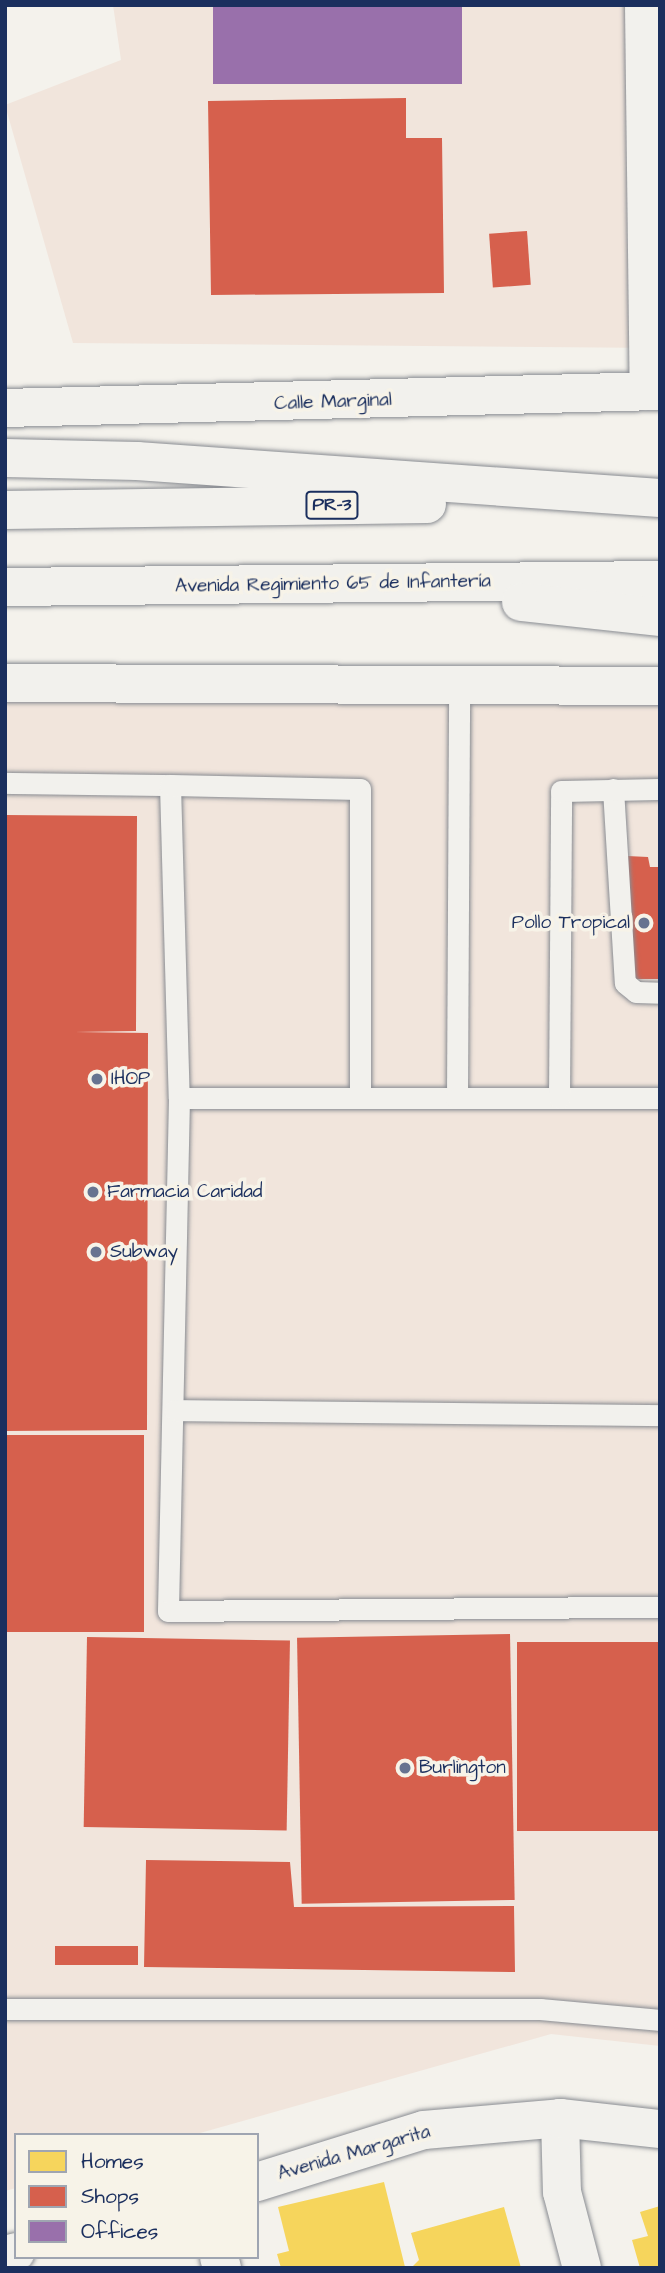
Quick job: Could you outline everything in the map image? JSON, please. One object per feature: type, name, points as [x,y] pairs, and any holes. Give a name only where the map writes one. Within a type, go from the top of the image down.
[{"type":"street","points":[[644,5],[654,391]]},
{"type":"street","name":"Calle Marginal","points":[[5,408],[654,391]]},
{"type":"street","points":[[5,458],[137,461],[660,500]]},
{"type":"street","name":"PR-3","points":[[5,510],[660,500]]},
{"type":"street","name":"Avenida Regimiento 65 de Infantería","points":[[5,587],[660,580]]},
{"type":"street","points":[[341,583],[660,617]]},
{"type":"street","points":[[5,683],[660,686]]},
{"type":"street","points":[[560,2118],[562,2192],[582,2268]]},
{"type":"street","name":"Avenida Margarita","points":[[259,2181],[425,2130],[560,2118],[660,2129]]},
{"type":"lane","points":[[457,1098],[459,686]]},
{"type":"lane","points":[[5,783],[360,789],[359,1098]]},
{"type":"lane","points":[[170,785],[179,1098],[175,1410],[168,1611],[660,1606]]},
{"type":"lane","points":[[613,789],[625,983],[636,992],[660,993]]},
{"type":"lane","points":[[559,1098],[561,791],[660,789]]},
{"type":"lane","points":[[179,1098],[660,1098]]},
{"type":"lane","points":[[175,1410],[660,1415]]},
{"type":"lane","points":[[5,2009],[540,2010],[660,2020]]},
{"type":"shaded area","points":[[113,5],[660,5],[660,348],[73,343],[5,105],[121,60]]},
{"type":"shaded area","points":[[5,665],[660,669],[660,2046],[551,2034],[200,2133],[14,2133],[14,2189],[5,2191]]},
{"type":"building: Homes","points":[[384,2182],[405,2267],[281,2268],[277,2254],[289,2251],[278,2207]]},
{"type":"building: Homes","points":[[660,2206],[660,2268],[640,2268],[632,2240],[648,2236],[640,2212]]},
{"type":"building: Homes","points":[[504,2207],[521,2268],[411,2268],[419,2260],[411,2233]]},
{"type":"building: Shops","points":[[406,98],[406,138],[442,138],[444,293],[211,295],[208,101]]},
{"type":"building: Shops","points":[[527,231],[531,285],[493,288],[489,234]]},
{"type":"building: Shops","points":[[5,815],[137,816],[136,1031],[75,1032],[148,1033],[147,1430],[5,1431]]},
{"type":"building: Shops","name":"Pollo Tropical","points":[[627,856],[648,857],[650,867],[660,867],[660,979],[628,979]]},
{"type":"building: Shops","points":[[5,1435],[144,1435],[144,1632],[5,1632]]},
{"type":"building: Shops","name":"Burlington","points":[[510,1634],[515,1900],[302,1904],[297,1638]]},
{"type":"building: Shops","points":[[87,1637],[290,1641],[287,1831],[84,1827]]},
{"type":"building: Shops","points":[[517,1642],[660,1642],[660,1831],[517,1831]]},
{"type":"building: Shops","points":[[146,1860],[290,1862],[294,1907],[514,1906],[515,1972],[144,1967]]},
{"type":"building: Shops","points":[[55,1946],[138,1946],[138,1965],[55,1965]]},
{"type":"building: Offices","points":[[213,5],[462,5],[462,84],[213,84]]},
{"type":"place","name":"Pollo Tropical","points":[[644,923]]},
{"type":"place","name":"IHOP","points":[[97,1079]]},
{"type":"place","name":"Farmacia Caridad","points":[[93,1192]]},
{"type":"place","name":"Subway","points":[[96,1252]]},
{"type":"place","name":"Burlington","points":[[405,1768]]}]
